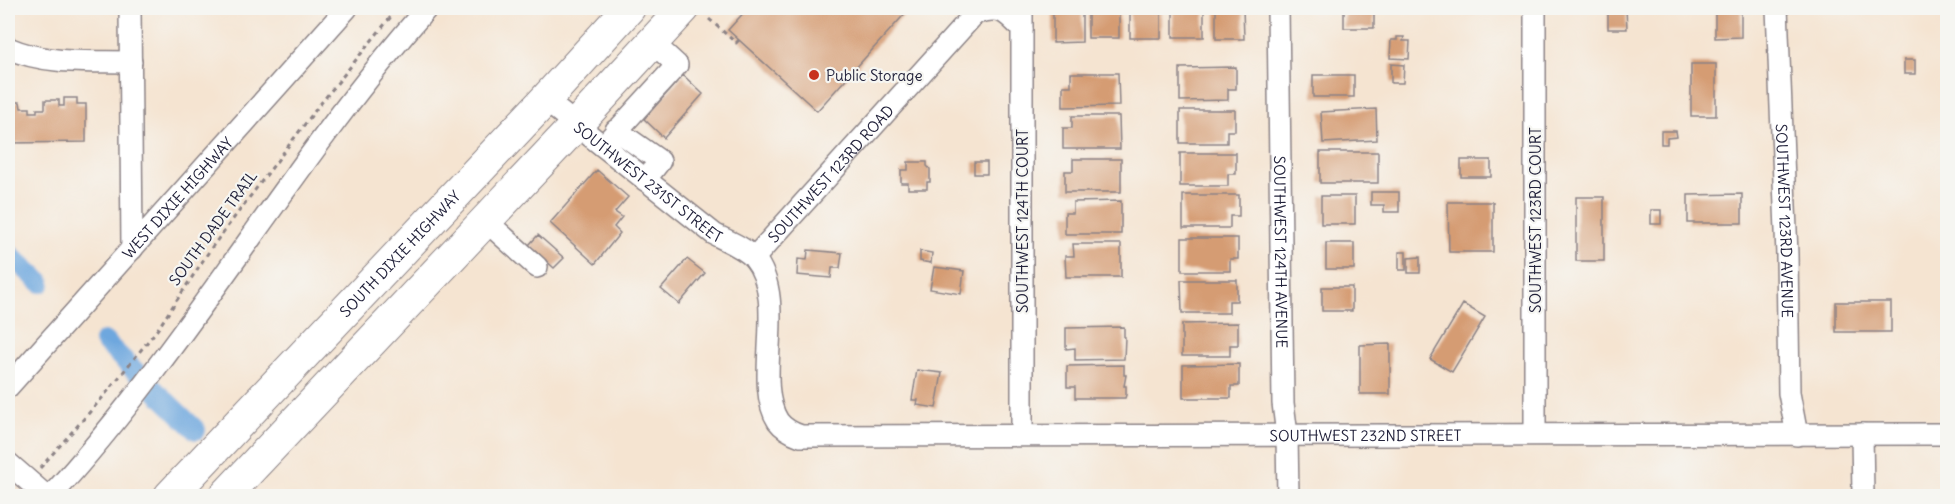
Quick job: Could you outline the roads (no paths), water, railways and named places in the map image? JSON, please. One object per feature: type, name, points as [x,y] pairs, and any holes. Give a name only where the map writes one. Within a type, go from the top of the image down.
[{"type":"highway","name":"SOUTH DIXIE HIGHWAY","points":[[170,496],[545,100],[628,8]]},
{"type":"highway","points":[[225,496],[653,43],[696,13]]},
{"type":"highway","points":[[200,496],[292,401],[311,348]]},
{"type":"street","points":[[130,8],[132,249]]},
{"type":"street","name":"WEST DIXIE HIGHWAY","points":[[8,387],[346,8]]},
{"type":"street","points":[[51,496],[175,345],[336,120],[428,8]]},
{"type":"street","name":"SOUTHWEST 124TH COURT","points":[[1022,8],[1022,434]]},
{"type":"street","name":"SOUTHWEST 124TH AVENUE","points":[[1278,8],[1283,391],[1287,435],[1288,496]]},
{"type":"street","name":"SOUTHWEST 123RD COURT","points":[[1534,8],[1535,433]]},
{"type":"street","name":"SOUTHWEST 123RD AVENUE","points":[[1777,8],[1789,393],[1797,435]]},
{"type":"street","points":[[977,11],[999,9],[1008,14],[1022,29]]},
{"type":"street","name":"SOUTHWEST 123RD ROAD","points":[[754,258],[977,11]]},
{"type":"street","points":[[609,138],[676,65],[653,43]]},
{"type":"street","points":[[8,48],[31,57],[58,61],[131,62]]},
{"type":"street","points":[[618,81],[643,101]]},
{"type":"street","name":"SOUTHWEST 231ST STREET","points":[[545,100],[576,126],[609,138],[645,180],[714,234],[746,251],[754,258]]},
{"type":"street","points":[[486,221],[537,267]]},
{"type":"street","name":"SOUTHWEST 232ND STREET","points":[[754,258],[764,280],[769,304],[770,395],[778,420],[785,428],[801,436],[1947,434]]},
{"type":"street","points":[[1862,434],[1863,496]]},
{"type":"street","points":[[8,463],[46,496]]},
{"type":"waterway","points":[[8,253],[41,283]]},
{"type":"waterway","points":[[104,341],[196,430]]},
{"type":"place","name":"Public Storage","points":[[814,75]]}]
